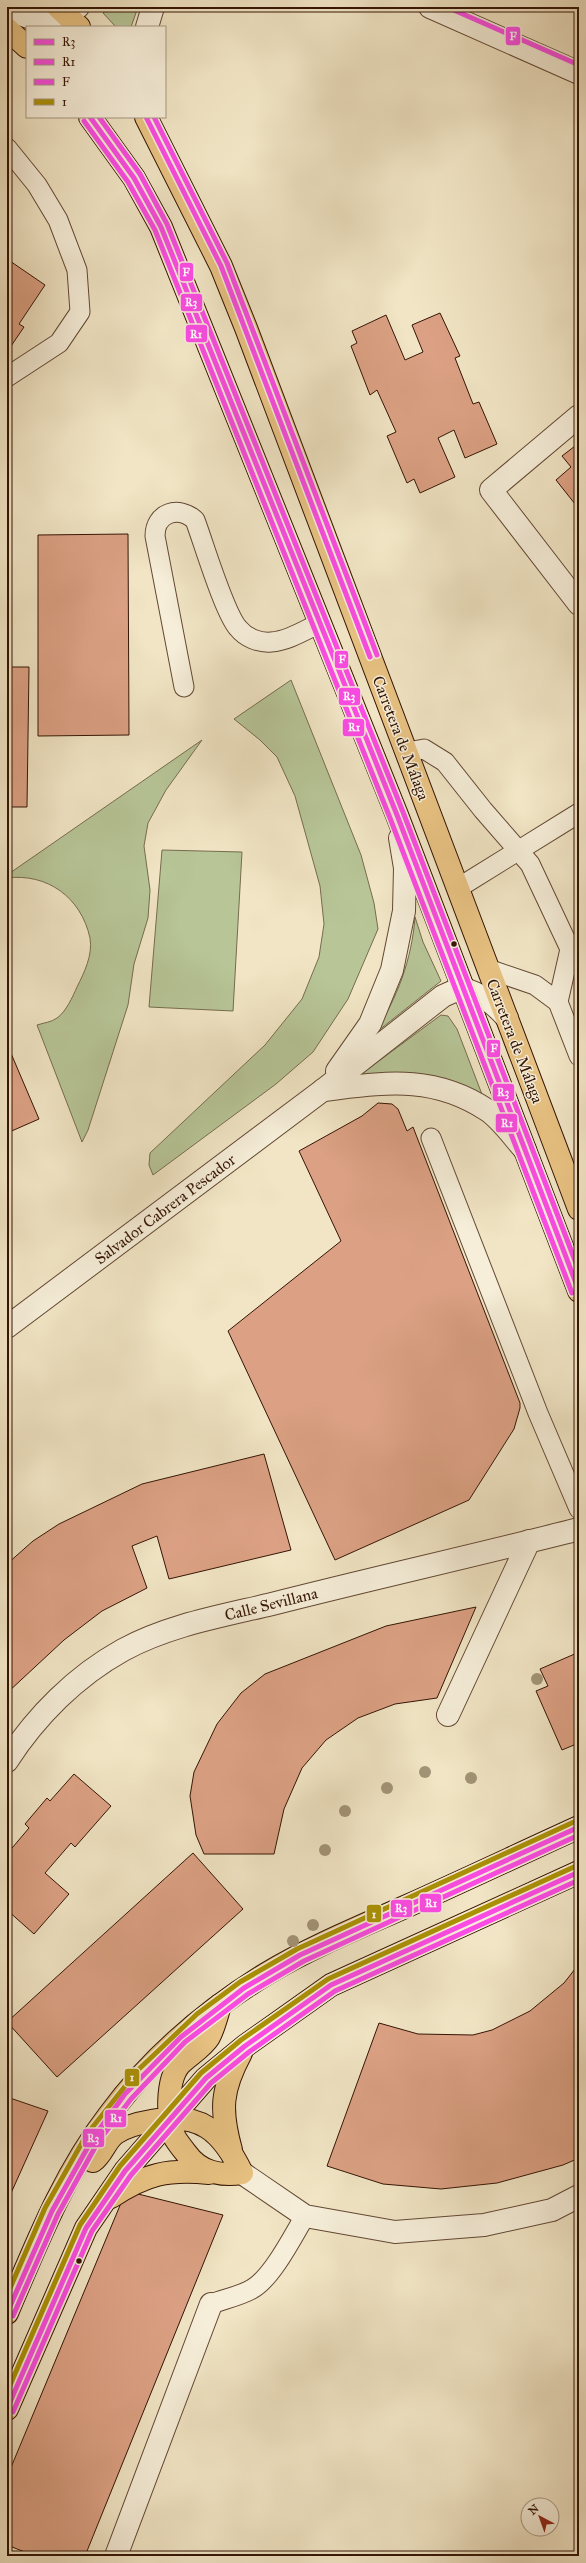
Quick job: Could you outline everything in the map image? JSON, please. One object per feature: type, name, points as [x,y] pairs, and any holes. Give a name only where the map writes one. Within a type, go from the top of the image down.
[{"type":"main road","points":[[7,29],[26,46]]},
{"type":"main road","name":"Carretera de Málaga","points":[[91,118],[134,178],[161,227],[397,815],[461,988],[579,1291]]},
{"type":"main road","name":"Carretera de Málaga","points":[[147,118],[175,172],[220,266],[246,328],[579,1209]]},
{"type":"main road","points":[[7,2313],[53,2206],[71,2174],[108,2116],[133,2084],[179,2038],[220,2005],[266,1974],[314,1948],[579,1828]]},
{"type":"main road","points":[[7,2410],[86,2228],[125,2172],[206,2078],[245,2046],[331,1985],[579,1872]]},
{"type":"main road","points":[[209,2173],[189,2158],[175,2138],[168,2099],[172,2081],[179,2065],[209,2037],[220,2005]]},
{"type":"main road","points":[[105,2201],[133,2183],[154,2175],[179,2170],[229,2175],[242,2173],[231,2151],[223,2121],[223,2098],[231,2071],[245,2046]]},
{"type":"main road","points":[[71,2174],[96,2159],[115,2133],[136,2124],[171,2117],[197,2120],[231,2151]]},
{"type":"street","points":[[7,7],[22,16],[36,20],[51,19],[70,14]]},
{"type":"street","points":[[147,26],[153,7]]},
{"type":"street","points":[[430,7],[579,73]]},
{"type":"street","points":[[579,416],[491,490],[579,604]]},
{"type":"street","name":"Salvador Cabrera Pescador","points":[[323,1090],[370,1024],[392,970],[404,911],[406,868],[397,815]]},
{"type":"street","points":[[461,988],[480,993],[495,1004],[507,1018]]},
{"type":"street","name":"Salvador Cabrera Pescador","points":[[7,1327],[323,1090],[442,996],[461,988]]},
{"type":"street","name":"Salvador Cabrera Pescador","points":[[323,1090],[379,1083],[416,1082],[450,1092],[487,1110],[525,1150]]},
{"type":"street","name":"Calle Sevillana","points":[[7,1761],[36,1721],[51,1704],[105,1661],[150,1637],[173,1629],[300,1597],[579,1529]]},
{"type":"street","points":[[448,1716],[529,1541]]},
{"type":"street","points":[[242,2173],[305,2216],[395,2232],[484,2225],[552,2210],[579,2196]]},
{"type":"street","points":[[116,2556],[211,2304]]},
{"type":"lane","points":[[7,148],[37,185],[58,220],[77,270],[80,312],[59,343],[7,376]]},
{"type":"lane","points":[[184,687],[155,536],[158,522],[168,513],[183,512],[195,520],[231,617],[247,636],[259,641],[272,642],[284,639],[320,623]]},
{"type":"lane","points":[[407,752],[424,749],[446,762],[483,810],[530,864],[570,949],[558,1002]]},
{"type":"lane","points":[[458,888],[579,813]]},
{"type":"lane","points":[[488,969],[535,985],[558,1002],[579,1056]]},
{"type":"lane","points":[[431,1138],[538,1414],[579,1509]]},
{"type":"lane","points":[[211,2304],[253,2289],[268,2274],[305,2216]]},
{"type":"green space","points":[[112,7],[138,7],[131,26],[115,26],[103,13]]},
{"type":"green space","points":[[291,680],[361,855],[374,903],[378,929],[348,999],[313,1052],[276,1084],[153,1175],[149,1165],[150,1153],[265,1045],[302,999],[319,957],[324,924],[320,886],[295,796],[277,757],[260,740],[234,719]]},
{"type":"green space","points":[[202,740],[166,790],[148,823],[144,846],[150,890],[148,918],[134,964],[128,1005],[88,1130],[82,1142],[37,1025],[57,1018],[69,1004],[87,964],[91,944],[90,938],[79,911],[60,891],[48,884],[36,880],[22,877],[7,878],[7,875]]},
{"type":"green space","points":[[162,850],[242,852],[233,1011],[149,1007]]},
{"type":"green space","points":[[415,917],[423,942],[441,981],[374,1034],[390,1007],[402,978],[411,948]]},
{"type":"green space","points":[[441,1015],[448,1016],[457,1029],[483,1097],[450,1083],[420,1075],[389,1074],[353,1080]]},
{"type":"building","points":[[7,259],[45,285],[19,324],[24,327],[7,352]]},
{"type":"building","points":[[440,313],[460,356],[455,358],[473,404],[479,402],[497,444],[465,458],[454,430],[438,438],[455,477],[420,493],[414,479],[407,483],[387,436],[396,432],[377,390],[370,395],[351,346],[357,343],[352,331],[386,315],[405,360],[423,352],[412,325]]},
{"type":"building","points":[[579,443],[579,509],[556,480],[571,467],[562,456]]},
{"type":"building","points":[[128,534],[129,735],[38,736],[38,535]]},
{"type":"building","points":[[7,667],[29,667],[27,807],[7,807]]},
{"type":"building","points":[[7,1044],[39,1119],[7,1133]]},
{"type":"building","points":[[378,1103],[392,1104],[398,1109],[407,1131],[413,1127],[520,1403],[520,1408],[514,1429],[469,1500],[335,1560],[228,1331],[341,1241],[299,1151],[362,1116]]},
{"type":"building","points":[[264,1454],[291,1550],[169,1579],[157,1536],[132,1546],[147,1588],[102,1611],[64,1640],[7,1693],[7,1564],[33,1541],[59,1524],[142,1484]]},
{"type":"building","points":[[476,1607],[437,1698],[395,1704],[358,1718],[326,1740],[302,1768],[284,1809],[274,1854],[204,1854],[196,1835],[190,1796],[194,1772],[217,1724],[241,1693],[265,1674],[386,1626]]},
{"type":"building","points":[[577,1653],[579,1657],[579,1756],[574,1745],[562,1750],[536,1691],[548,1686],[540,1669]]},
{"type":"building","points":[[74,1774],[111,1806],[75,1847],[71,1843],[45,1873],[69,1894],[34,1934],[7,1910],[7,1854],[29,1828],[25,1824],[47,1798],[50,1801]]},
{"type":"building","points":[[193,1853],[243,1909],[57,2077],[7,2022]]},
{"type":"building","points":[[579,1964],[579,2158],[563,2165],[497,2183],[441,2189],[383,2184],[327,2166],[379,2023],[418,2034],[473,2035],[492,2030],[530,2011],[564,1983]]},
{"type":"building","points":[[7,2097],[48,2111],[7,2202]]},
{"type":"building","points":[[126,2191],[223,2215],[85,2556],[35,2556],[7,2545],[7,2477]]},
{"type":"transit line","name":"F","points":[[447,7],[579,65]]},
{"type":"transit line","name":"R3","points":[[91,118],[134,178],[161,227],[397,815],[579,1291]]},
{"type":"transit line","name":"F","points":[[100,118],[140,174],[167,224],[403,812],[579,1271]]},
{"type":"transit line","name":"R3","points":[[147,118],[221,266],[370,657]]},
{"type":"transit line","name":"F","points":[[154,118],[227,263],[377,655]]},
{"type":"transit line","name":"R1","points":[[84,121],[128,182],[155,230],[390,818],[572,1293]]},
{"type":"transit line","name":"1","points":[[7,2295],[45,2208],[87,2134],[138,2070],[197,2014],[240,1982],[297,1949],[576,1821]]},
{"type":"transit line","name":"R3","points":[[7,2313],[52,2211],[93,2138],[125,2094],[181,2037],[244,1988],[300,1955],[579,1827]]},
{"type":"transit line","name":"R1","points":[[13,2316],[58,2214],[98,2142],[131,2099],[185,2042],[248,1994],[304,1961],[579,1835]]},
{"type":"transit line","name":"1","points":[[7,2392],[80,2225],[120,2166],[201,2073],[241,2040],[328,1979],[576,1866]]},
{"type":"transit line","name":"R3","points":[[7,2409],[86,2228],[125,2171],[206,2078],[245,2046],[331,1985],[579,1872]]},
{"type":"transit line","name":"R1","points":[[13,2412],[92,2231],[131,2175],[211,2083],[249,2052],[335,1991],[579,1880]]}]
